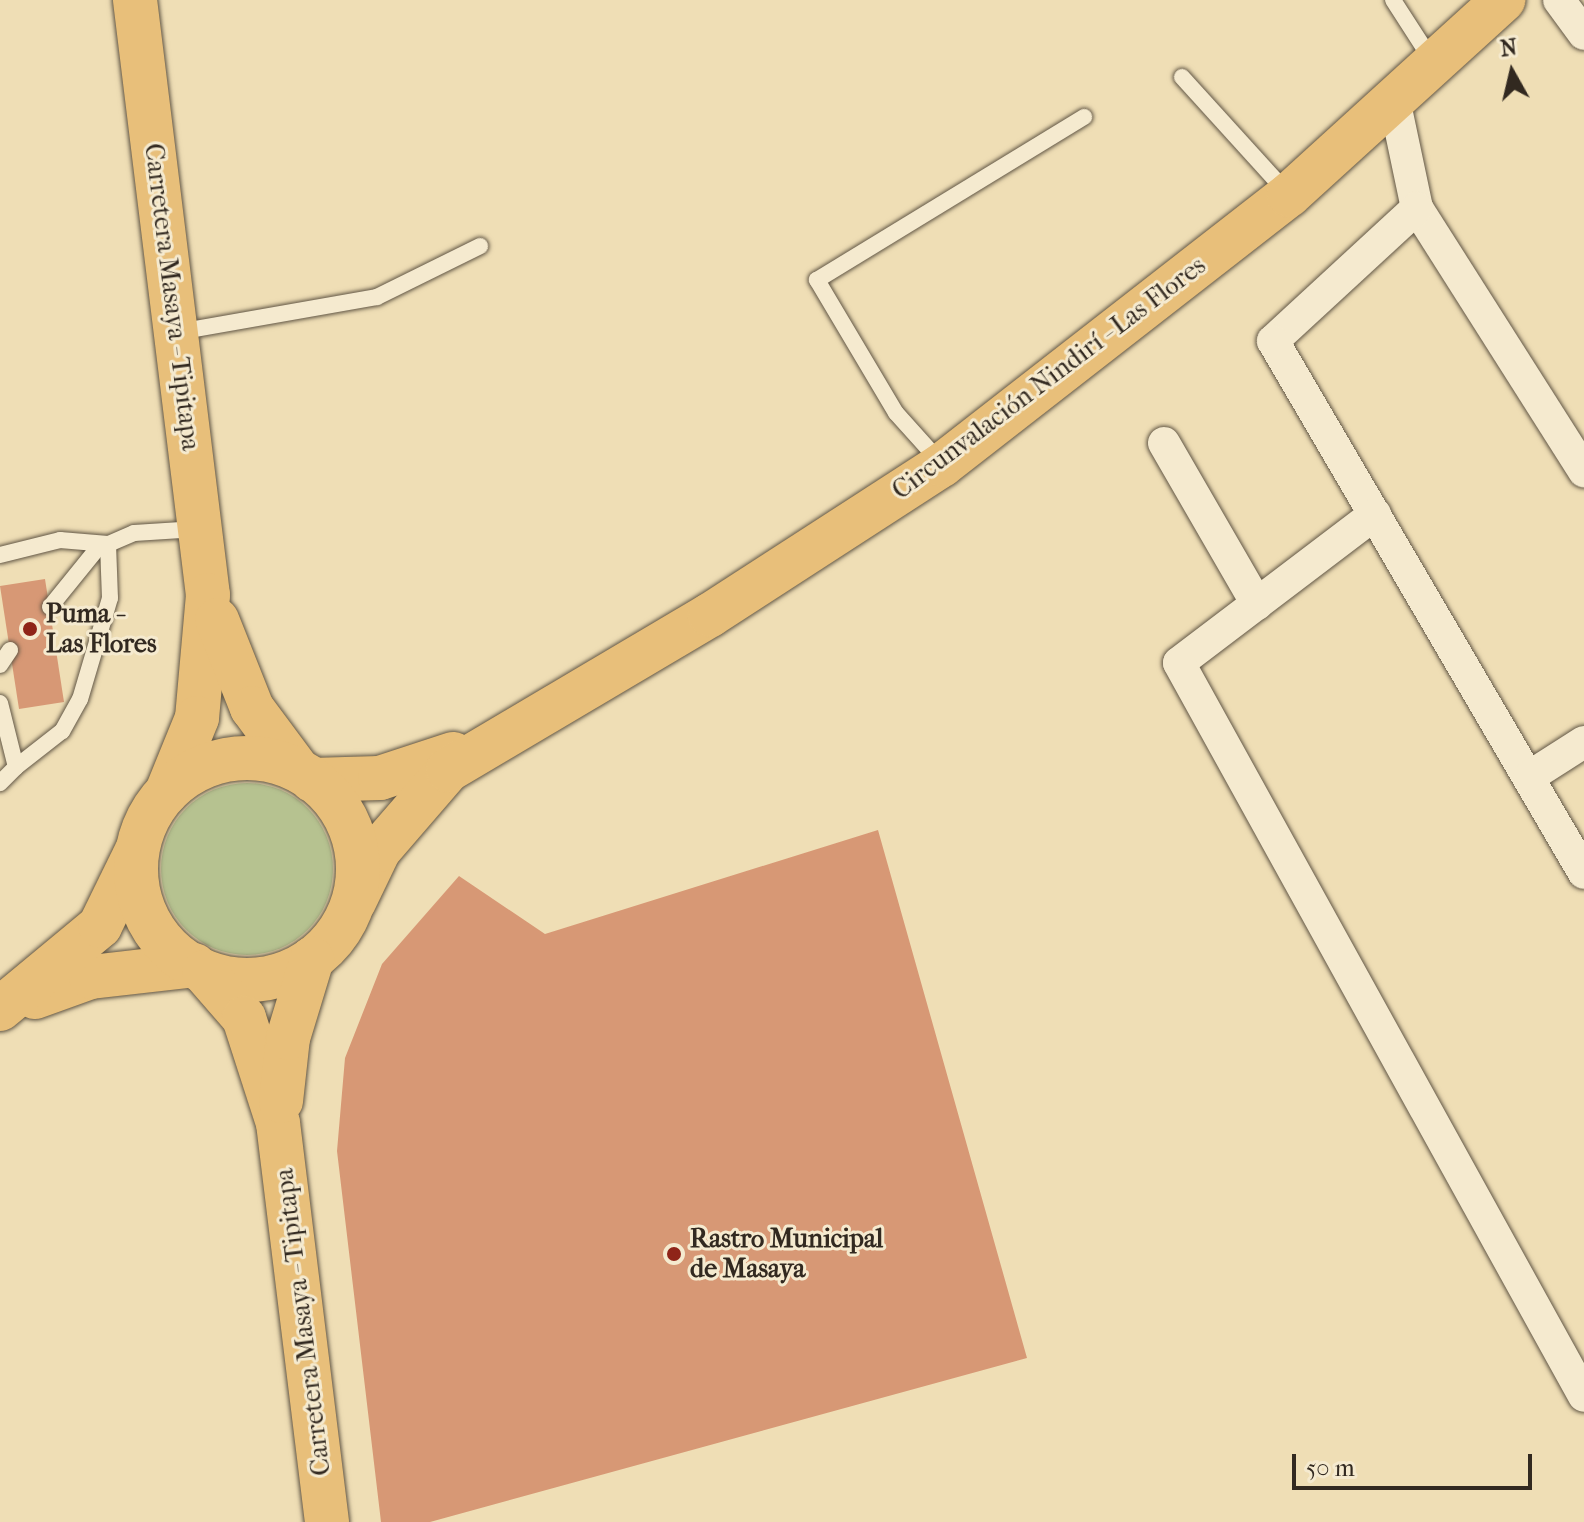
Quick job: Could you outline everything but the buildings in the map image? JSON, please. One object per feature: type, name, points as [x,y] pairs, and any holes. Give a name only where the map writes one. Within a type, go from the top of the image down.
[{"type":"main road","name":"Carretera Masaya - Tipitapa","points":[[135,0],[208,595],[197,718],[167,792]]},
{"type":"main road","name":"Circunvalación Nindirí - Las Flores","points":[[305,775],[412,772],[513,726],[710,615],[942,465],[1289,195],[1503,0]]},
{"type":"main road","name":"Carretera Masaya - Tipitapa","points":[[208,595],[252,708],[305,775]]},
{"type":"main road","name":"Circunvalación Nindirí - Las Flores","points":[[354,902],[379,850],[417,799],[513,726]]},
{"type":"main road","points":[[231,760],[305,775],[343,812],[355,841],[354,902],[312,959],[262,979],[199,968],[91,977],[1,1008],[100,926],[167,792],[196,771],[231,760]]},
{"type":"main road","points":[[137,850],[137,887],[149,922],[199,968]]},
{"type":"main road","name":"Carretera Masaya - Tipitapa","points":[[278,1123],[288,1038],[312,959]]},
{"type":"main road","name":"Carretera Masaya - Tipitapa","points":[[199,968],[244,1018],[278,1123],[327,1522]]},
{"type":"street","points":[[1559,0],[1584,34]]},
{"type":"street","points":[[1394,99],[1417,208],[1584,471]]},
{"type":"street","points":[[1417,208],[1273,341],[1584,873]]},
{"type":"street","points":[[1164,443],[1257,604]]},
{"type":"street","points":[[1375,514],[1179,663],[1584,1396]]},
{"type":"street","points":[[1529,777],[1584,742]]},
{"type":"lane","points":[[1393,0],[1434,63]]},
{"type":"lane","points":[[1182,77],[1289,195]]},
{"type":"lane","points":[[942,465],[896,413],[817,280],[1084,117]]},
{"type":"lane","points":[[176,332],[377,297],[480,246]]},
{"type":"lane","points":[[50,607],[108,544],[134,533],[200,529]]},
{"type":"lane","points":[[0,555],[60,540],[108,544]]},
{"type":"lane","points":[[0,783],[62,731],[80,699],[110,598],[108,544]]},
{"type":"lane","points":[[0,665],[10,650]]},
{"type":"lane","points":[[0,703],[16,767]]},
{"type":"green space","points":[[247,783],[280,790],[308,808],[326,836],[333,869],[326,902],[308,930],[280,948],[247,955],[214,948],[186,930],[168,902],[161,869],[168,836],[186,808],[214,790]]},
{"type":"place","name":"Puma - Las Flores","points":[[30,629]]},
{"type":"place","name":"Rastro Municipal de Masaya","points":[[674,1254]]}]
